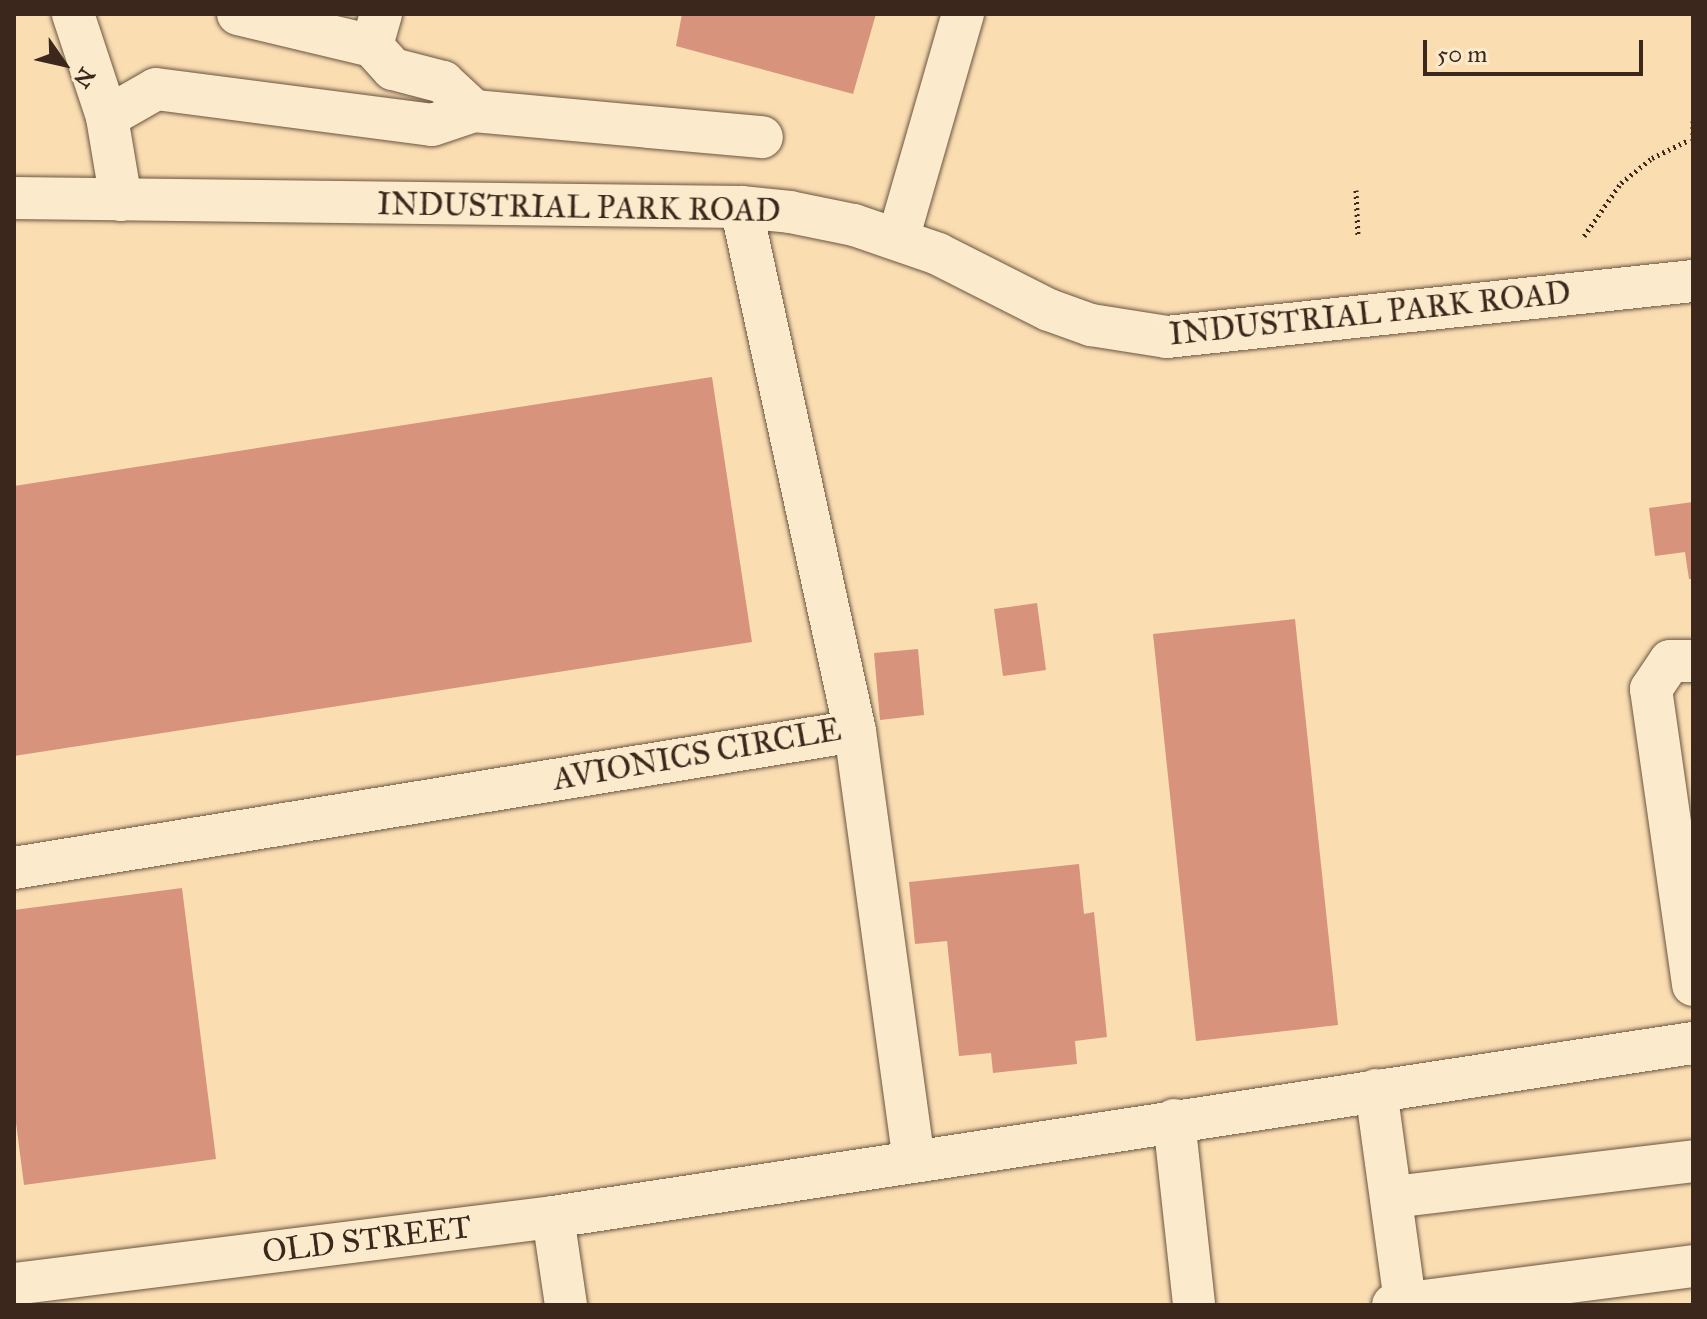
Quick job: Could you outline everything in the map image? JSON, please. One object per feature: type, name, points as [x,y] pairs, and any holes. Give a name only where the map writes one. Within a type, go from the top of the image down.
[{"type":"street","points":[[73,14],[107,117],[121,200]]},
{"type":"street","points":[[238,14],[376,30],[393,69],[443,82],[474,111]]},
{"type":"street","points":[[898,239],[963,14]]},
{"type":"street","points":[[107,117],[156,89],[432,125],[474,111],[762,137]]},
{"type":"street","name":"INDUSTRIAL PARK ROAD","points":[[14,198],[741,207],[854,225],[898,239],[1049,310],[1131,335],[1202,336],[1693,281]]},
{"type":"street","name":"AVIONICS CIRCLE","points":[[14,868],[855,731],[741,207]]},
{"type":"street","points":[[1693,661],[1670,661],[1651,689],[1693,985]]},
{"type":"street","points":[[855,731],[914,1159]]},
{"type":"street","name":"OLD STREET","points":[[14,1284],[553,1217],[914,1159],[1693,1043]]},
{"type":"street","points":[[1376,1090],[1393,1197],[1399,1304],[1693,1266]]},
{"type":"street","points":[[1174,1120],[1194,1305]]},
{"type":"street","points":[[1393,1197],[1693,1161]]},
{"type":"street","points":[[553,1217],[566,1305]]},
{"type":"path","points":[[1584,236],[1621,183],[1652,158],[1691,142],[1693,121]]},
{"type":"path","points":[[1356,190],[1358,236]]},
{"type":"building","points":[[682,14],[876,14],[853,94],[676,46]]},
{"type":"building","points":[[712,377],[752,642],[14,756],[14,486]]},
{"type":"building","points":[[1693,502],[1693,579],[1689,579],[1685,552],[1655,556],[1649,508]]},
{"type":"building","points":[[1037,603],[1046,670],[1003,676],[994,609]]},
{"type":"building","points":[[1295,619],[1338,1025],[1196,1041],[1153,634]]},
{"type":"building","points":[[918,649],[924,715],[880,720],[874,653]]},
{"type":"building","points":[[1079,864],[1084,914],[1094,912],[1107,1037],[1075,1041],[1077,1064],[993,1073],[991,1053],[959,1056],[947,941],[915,944],[909,882]]},
{"type":"building","points":[[182,888],[216,1159],[24,1185],[14,1107],[14,910]]}]
